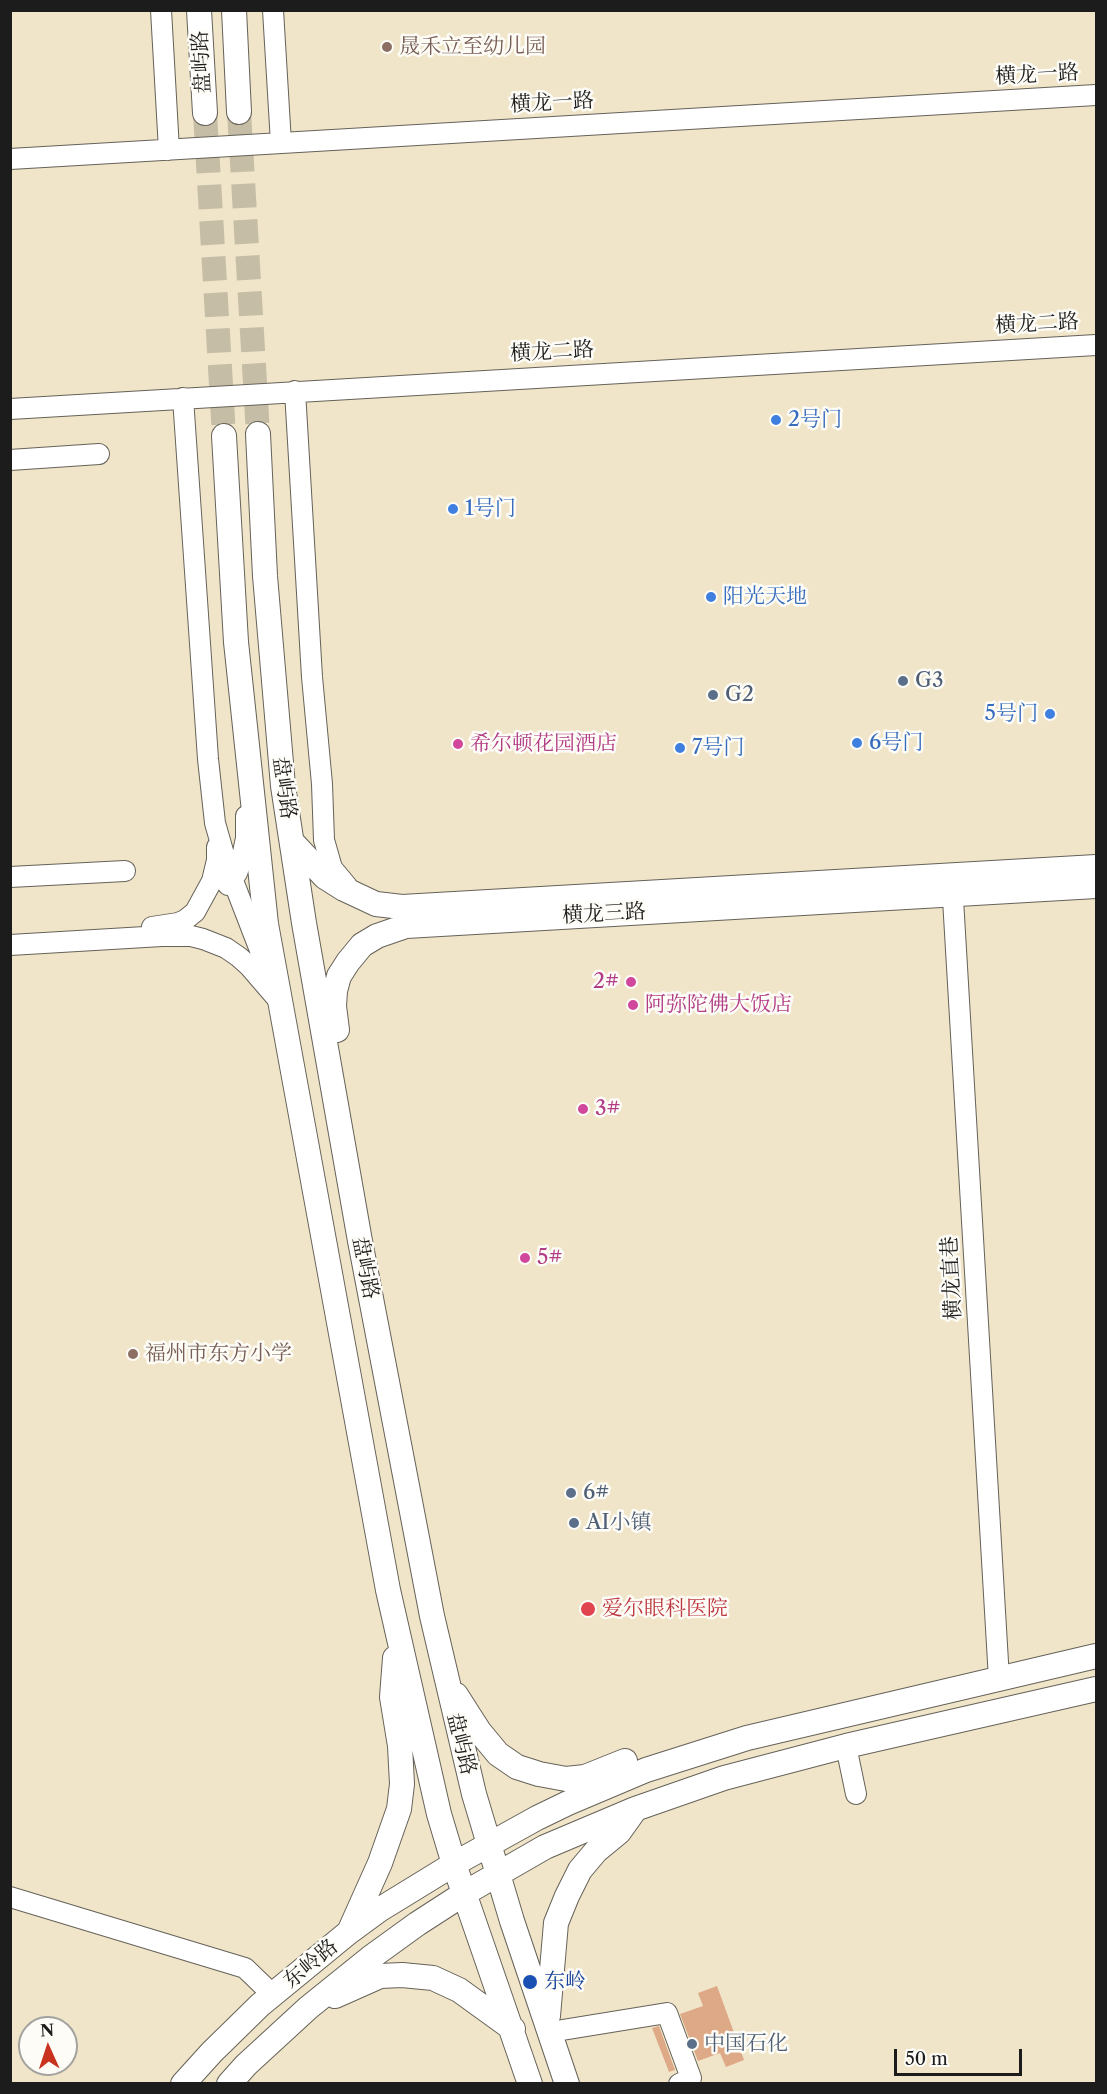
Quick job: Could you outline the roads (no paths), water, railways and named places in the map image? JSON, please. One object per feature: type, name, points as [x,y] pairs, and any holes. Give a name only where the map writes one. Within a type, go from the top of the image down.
[{"type":"main road","name":"盘屿路","points":[[199,10],[205,113]]},
{"type":"main road","name":"盘屿路","points":[[234,10],[239,112]]},
{"type":"main road","name":"盘屿路","points":[[258,434],[265,576],[283,786],[349,1182],[422,1569],[446,1680],[474,1794],[567,2084]]},
{"type":"main road","name":"盘屿路","points":[[224,436],[236,642],[266,924],[396,1634],[439,1814],[530,2084]]},
{"type":"main road","name":"横龙三路","points":[[292,842],[325,877],[363,899],[389,906],[417,907],[953,885],[1096,886]]},
{"type":"main road","name":"横龙三路","points":[[349,1182],[348,1103],[336,1021],[335,991],[339,976],[356,951],[377,936],[406,926],[953,885],[1096,867]]},
{"type":"main road","points":[[349,1932],[380,1863],[399,1809],[402,1784],[400,1746],[392,1697],[396,1634]]},
{"type":"main road","points":[[446,1680],[479,1731],[498,1754],[517,1767],[566,1779],[585,1777],[628,1760],[681,1758],[747,1738],[1096,1656]]},
{"type":"main road","name":"东岭路","points":[[229,2084],[246,2065],[308,2008],[401,1935],[465,1893],[545,1847],[635,1809],[724,1778],[846,1746],[1096,1689]]},
{"type":"main road","name":"东岭路","points":[[183,2084],[232,2032],[273,1995],[379,1910],[454,1864],[537,1818],[586,1795],[681,1758]]},
{"type":"main road","points":[[549,2028],[556,1923],[580,1870],[597,1851],[619,1833],[635,1809]]},
{"type":"main road","points":[[308,2008],[380,1976],[402,1975],[433,1978],[459,1990],[513,2029]]},
{"type":"street","points":[[161,10],[169,150]]},
{"type":"street","points":[[273,10],[280,143]]},
{"type":"street","name":"横龙一路","points":[[10,159],[1096,95]]},
{"type":"street","name":"横龙二路","points":[[10,409],[1096,345]]},
{"type":"street","points":[[295,391],[324,840],[332,868],[342,881],[363,899]]},
{"type":"street","points":[[183,398],[208,759],[215,823],[216,869],[204,899],[195,912]]},
{"type":"street","points":[[10,460],[99,454]]},
{"type":"street","points":[[10,934],[163,926],[185,920],[218,894],[237,873],[244,851],[249,772]]},
{"type":"street","points":[[215,823],[232,879],[280,1002]]},
{"type":"street","points":[[10,878],[125,871]]},
{"type":"street","name":"横龙直巷","points":[[953,885],[999,1679]]},
{"type":"street","points":[[10,945],[191,936],[216,943],[239,957],[280,1002]]},
{"type":"street","points":[[846,1746],[856,1794]]},
{"type":"street","points":[[10,1897],[245,1968],[273,1995]]},
{"type":"street","points":[[549,2028],[667,2013],[691,2078],[680,2084]]},
{"type":"tunnel","points":[[239,112],[258,434]]},
{"type":"tunnel","points":[[205,113],[224,436]]},
{"type":"place","name":"晟禾立至幼儿园","points":[[387,47]]},
{"type":"place","name":"2号门","points":[[776,420]]},
{"type":"place","name":"1号门","points":[[453,509]]},
{"type":"place","name":"阳光天地","points":[[711,597]]},
{"type":"place","name":"G3","points":[[903,681]]},
{"type":"place","name":"G2","points":[[713,695]]},
{"type":"place","name":"5号门","points":[[1050,714]]},
{"type":"place","name":"6号门","points":[[857,743]]},
{"type":"place","name":"希尔顿花园酒店","points":[[458,744]]},
{"type":"place","name":"7号门","points":[[680,748]]},
{"type":"place","name":"2#","points":[[631,982]]},
{"type":"place","name":"阿弥陀佛大饭店","points":[[633,1005]]},
{"type":"place","name":"3#","points":[[583,1109]]},
{"type":"place","name":"5#","points":[[525,1258]]},
{"type":"place","name":"福州市东方小学","points":[[133,1354]]},
{"type":"place","name":"6#","points":[[571,1493]]},
{"type":"place","name":"AI小镇","points":[[574,1523]]},
{"type":"place","name":"爱尔眼科医院","points":[[588,1609]]},
{"type":"place","name":"东岭","points":[[530,1982]]},
{"type":"place","name":"中国石化","points":[[692,2044]]}]
